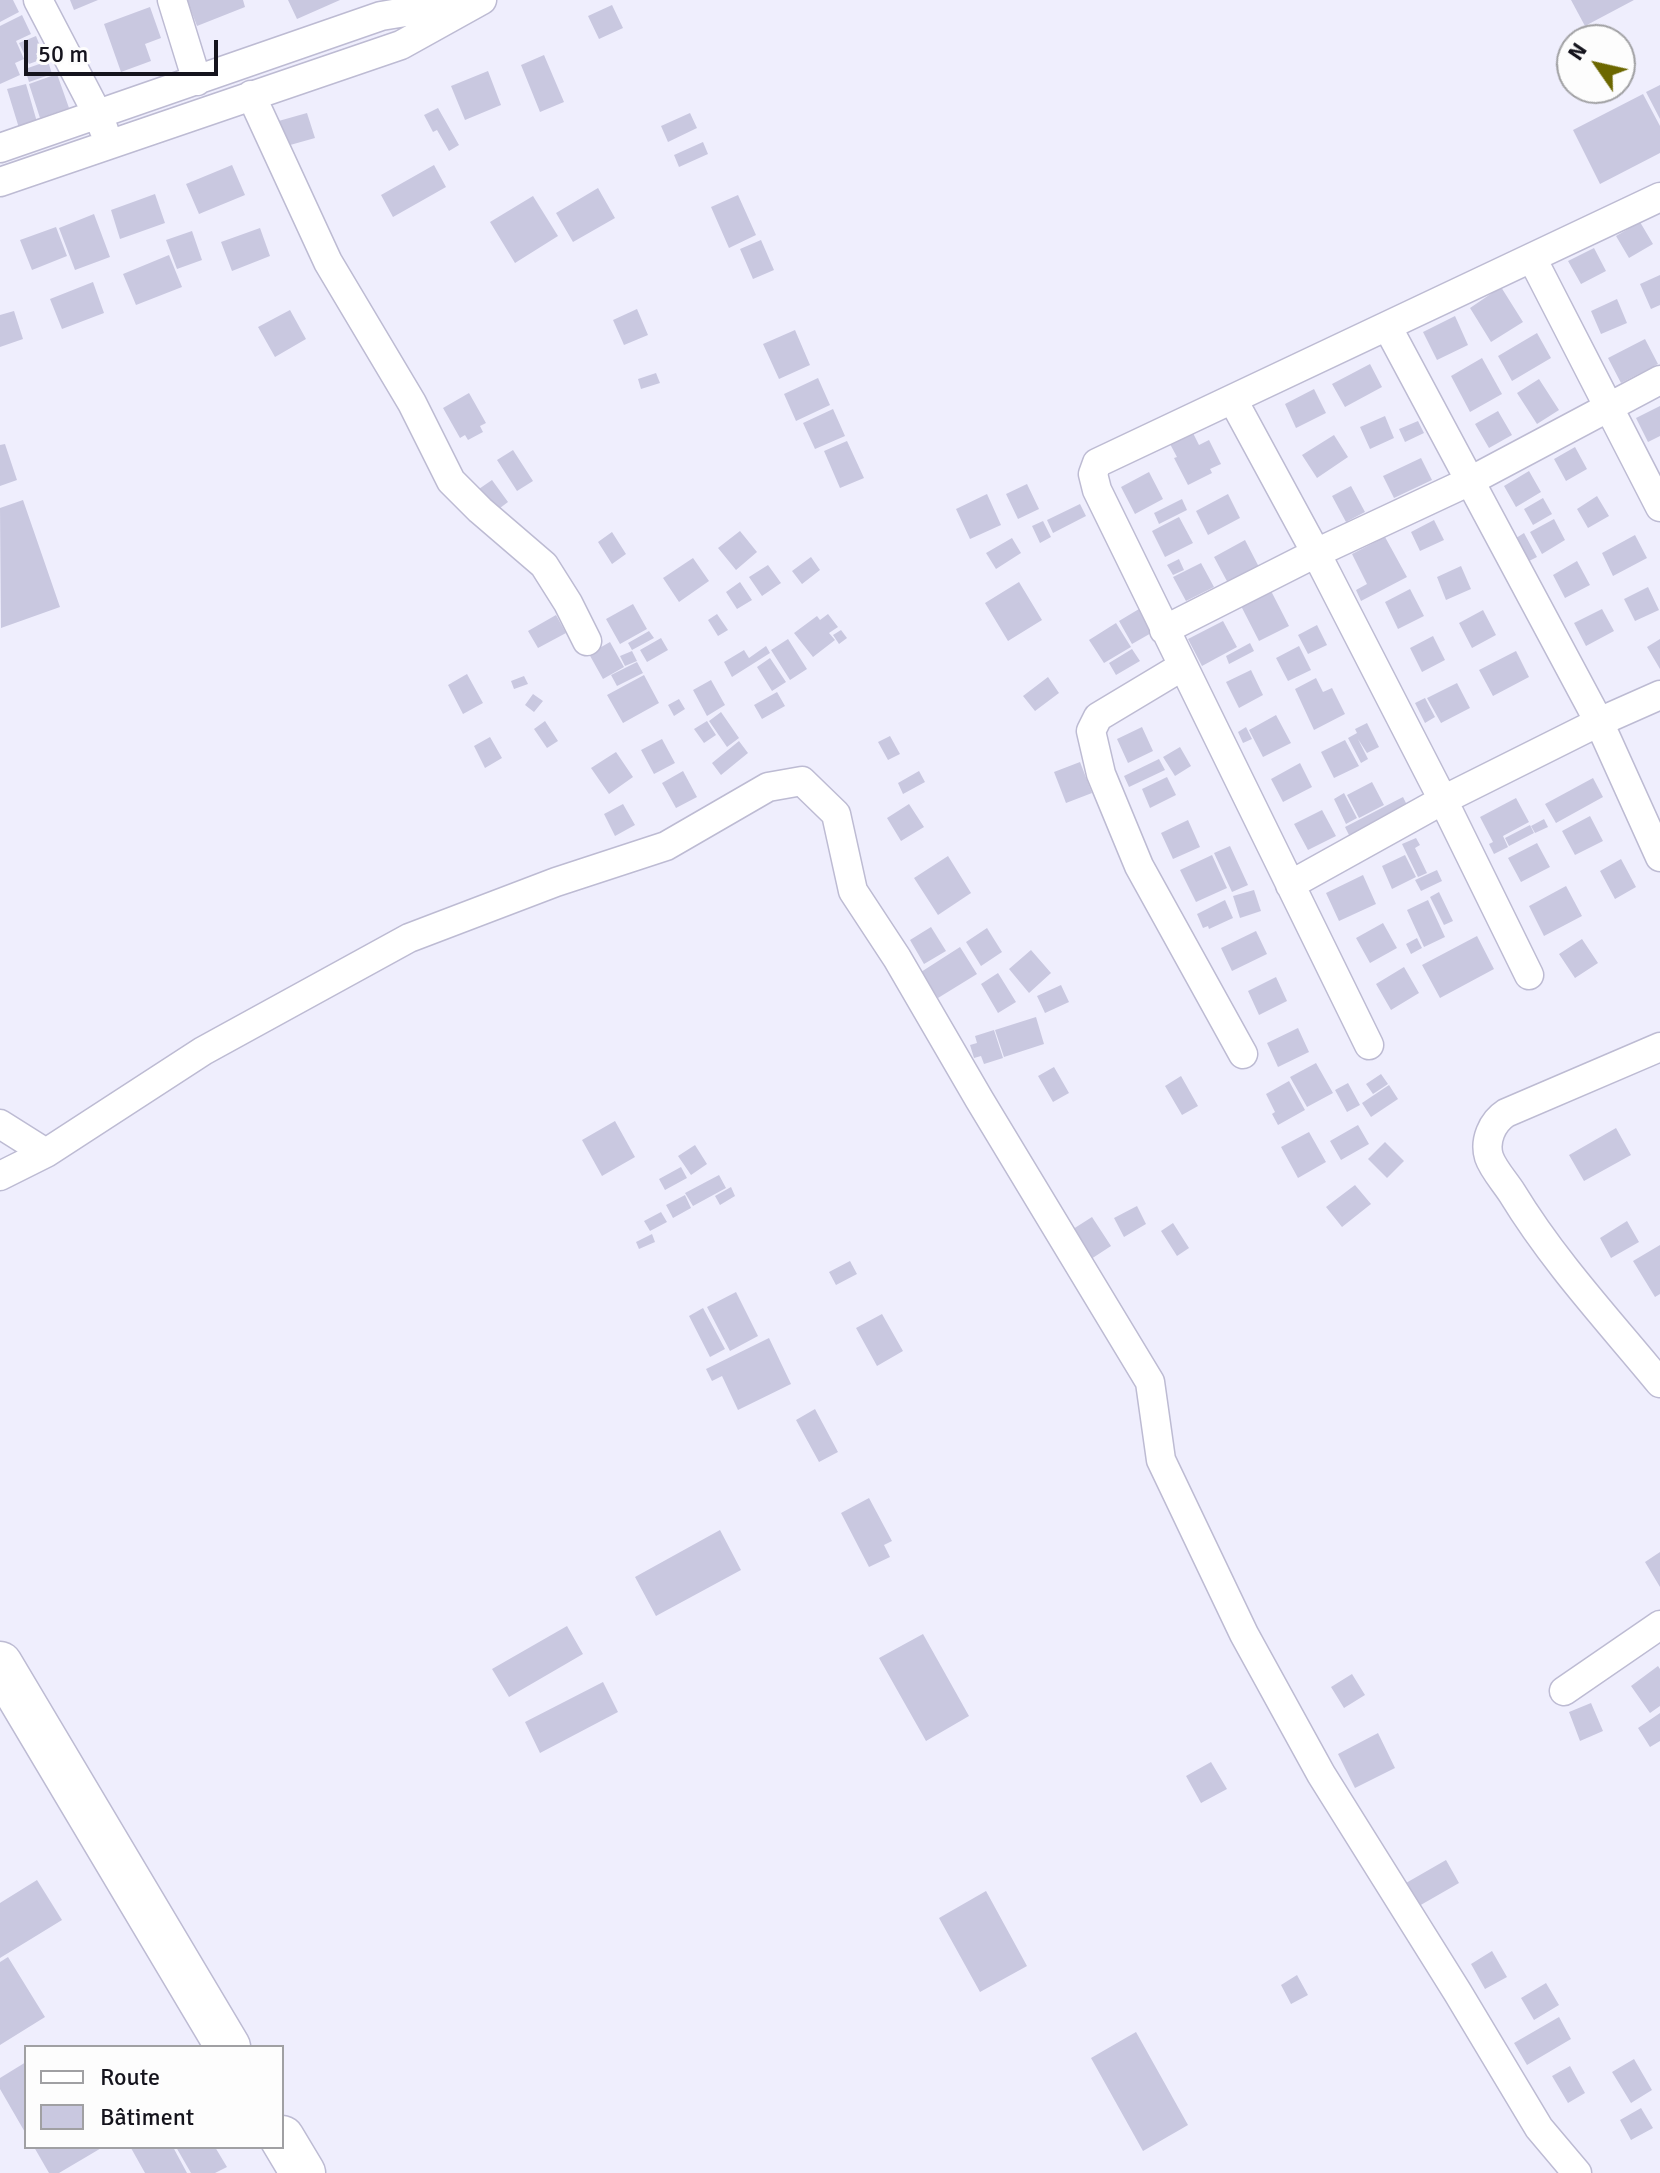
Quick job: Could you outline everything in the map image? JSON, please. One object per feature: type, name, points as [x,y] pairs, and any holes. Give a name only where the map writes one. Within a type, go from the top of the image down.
[{"type":"main road","points":[[0,1664],[227,2045]]},
{"type":"main road","points":[[284,2141],[303,2173]]},
{"type":"street","points":[[38,0],[98,115],[110,145]]},
{"type":"street","points":[[172,0],[197,81]]},
{"type":"street","points":[[0,148],[381,16],[480,0]]},
{"type":"street","points":[[0,182],[401,45],[480,0]]},
{"type":"street","points":[[251,95],[328,262],[412,403],[451,481],[544,565],[587,641]]},
{"type":"street","points":[[1369,1045],[1164,630],[1097,490],[1093,474],[1097,463],[1660,197]]},
{"type":"street","points":[[1532,258],[1660,507]]},
{"type":"street","points":[[1387,326],[1599,722],[1660,857]]},
{"type":"street","points":[[1164,630],[1316,553],[1470,481],[1660,380]]},
{"type":"street","points":[[1233,400],[1316,553],[1529,975]]},
{"type":"street","points":[[1183,666],[1098,717],[1091,731],[1101,774],[1139,866],[1243,1054]]},
{"type":"street","points":[[1290,885],[1443,800],[1660,695]]},
{"type":"street","points":[[0,1176],[46,1153],[203,1051],[409,938],[556,882],[666,846],[768,787],[802,781],[836,814],[853,891],[897,958],[1150,1382],[1161,1460],[1244,1634],[1313,1760],[1539,2128],[1577,2173]]},
{"type":"street","points":[[1660,1047],[1506,1113],[1496,1121],[1488,1145],[1489,1157],[1557,1259],[1660,1383]]},
{"type":"street","points":[[0,1124],[46,1153]]},
{"type":"street","points":[[1564,1691],[1660,1625]]},
{"type":"building","points":[[0,0],[13,0],[19,12],[0,22]]},
{"type":"building","points":[[70,0],[98,0],[74,10]]},
{"type":"building","points":[[187,0],[243,0],[245,7],[197,26]]},
{"type":"building","points":[[288,0],[340,0],[297,19]]},
{"type":"building","points":[[1571,0],[1634,0],[1589,24],[1584,24]]},
{"type":"building","points":[[612,5],[623,28],[599,39],[588,16]]},
{"type":"building","points":[[150,7],[161,38],[145,44],[151,61],[121,72],[104,24]]},
{"type":"building","points":[[22,15],[31,34],[16,41],[24,59],[15,63],[20,75],[0,84],[0,26]]},
{"type":"building","points":[[36,36],[48,57],[29,64],[19,43]]},
{"type":"building","points":[[544,55],[564,102],[540,112],[521,65]]},
{"type":"building","points":[[48,61],[52,74],[29,82],[25,69]]},
{"type":"building","points":[[488,71],[501,105],[465,120],[451,86]]},
{"type":"building","points":[[57,74],[69,108],[40,118],[29,84]]},
{"type":"building","points":[[26,84],[37,122],[19,128],[7,89]]},
{"type":"building","points":[[1660,85],[1660,119],[1646,92]]},
{"type":"building","points":[[1643,94],[1660,126],[1660,153],[1600,184],[1573,130],[1624,104],[1636,104],[1636,98]]},
{"type":"building","points":[[438,108],[459,145],[449,151],[424,115]]},
{"type":"building","points":[[307,113],[315,138],[283,147],[275,122]]},
{"type":"building","points":[[690,113],[697,128],[668,142],[661,126]]},
{"type":"building","points":[[703,142],[708,154],[679,167],[674,155]]},
{"type":"building","points":[[232,165],[245,195],[199,214],[186,184]]},
{"type":"building","points":[[434,165],[446,187],[393,217],[381,195]]},
{"type":"building","points":[[598,188],[615,218],[573,242],[556,213]]},
{"type":"building","points":[[155,194],[165,223],[120,239],[111,210]]},
{"type":"building","points":[[738,195],[756,235],[729,248],[711,207]]},
{"type":"building","points":[[533,196],[558,236],[515,263],[490,222]]},
{"type":"building","points":[[94,214],[110,257],[75,270],[59,228]]},
{"type":"building","points":[[1640,222],[1653,244],[1629,258],[1616,236]]},
{"type":"building","points":[[56,227],[67,256],[32,270],[20,240]]},
{"type":"building","points":[[260,228],[270,256],[232,271],[221,242]]},
{"type":"building","points":[[192,231],[202,260],[177,269],[166,240]]},
{"type":"building","points":[[761,240],[774,270],[753,279],[740,249]]},
{"type":"building","points":[[1594,248],[1606,271],[1581,284],[1568,261]]},
{"type":"building","points":[[169,255],[182,287],[136,305],[123,274]]},
{"type":"building","points":[[1660,275],[1660,305],[1651,309],[1640,284]]},
{"type":"building","points":[[93,282],[104,313],[62,329],[50,299]]},
{"type":"building","points":[[1501,287],[1523,322],[1491,342],[1470,308]]},
{"type":"building","points":[[1617,299],[1627,323],[1601,334],[1591,311]]},
{"type":"building","points":[[637,309],[648,335],[624,345],[613,320]]},
{"type":"building","points":[[290,310],[306,339],[275,357],[258,327]]},
{"type":"building","points":[[14,311],[23,339],[0,347],[0,315]]},
{"type":"building","points":[[1455,316],[1468,345],[1437,360],[1423,332]]},
{"type":"building","points":[[795,330],[810,365],[779,379],[763,344]]},
{"type":"building","points":[[1537,333],[1551,358],[1512,381],[1498,356]]},
{"type":"building","points":[[1645,339],[1658,364],[1621,383],[1608,358]]},
{"type":"building","points":[[1482,358],[1502,394],[1470,412],[1451,376]]},
{"type":"building","points":[[1370,364],[1382,387],[1345,407],[1332,384]]},
{"type":"building","points":[[656,373],[660,383],[641,389],[638,379]]},
{"type":"building","points":[[818,378],[830,405],[796,421],[784,394]]},
{"type":"building","points":[[1539,379],[1559,410],[1537,424],[1517,393]]},
{"type":"building","points":[[1314,389],[1326,413],[1296,428],[1285,404]]},
{"type":"building","points":[[469,393],[486,423],[480,426],[483,432],[468,440],[465,435],[460,438],[443,408]]},
{"type":"building","points":[[1660,406],[1660,436],[1648,442],[1636,418]]},
{"type":"building","points":[[833,409],[845,436],[815,449],[803,423]]},
{"type":"building","points":[[1498,411],[1512,435],[1489,448],[1475,424]]},
{"type":"building","points":[[1385,416],[1394,438],[1370,449],[1360,427]]},
{"type":"building","points":[[1418,421],[1424,433],[1405,442],[1399,429]]},
{"type":"building","points":[[1193,433],[1199,445],[1209,440],[1221,464],[1210,469],[1212,473],[1188,485],[1170,444]]},
{"type":"building","points":[[1334,435],[1348,457],[1317,478],[1302,455]]},
{"type":"building","points":[[847,441],[864,478],[840,488],[824,451]]},
{"type":"building","points":[[5,444],[17,480],[0,486],[0,445]]},
{"type":"building","points":[[1575,447],[1587,469],[1566,481],[1554,459]]},
{"type":"building","points":[[513,450],[533,481],[517,491],[497,460]]},
{"type":"building","points":[[1421,458],[1432,480],[1394,498],[1383,476]]},
{"type":"building","points":[[1529,471],[1541,492],[1516,507],[1504,486]]},
{"type":"building","points":[[1149,472],[1163,499],[1135,514],[1121,487]]},
{"type":"building","points":[[492,480],[508,502],[492,514],[476,491]]},
{"type":"building","points":[[1027,484],[1039,509],[1018,519],[1006,494]]},
{"type":"building","points":[[1351,486],[1365,512],[1346,522],[1332,496]]},
{"type":"building","points":[[987,494],[1001,525],[970,539],[956,509]]},
{"type":"building","points":[[1228,494],[1240,518],[1208,535],[1196,511]]},
{"type":"building","points":[[1597,496],[1609,516],[1588,528],[1577,509]]},
{"type":"building","points":[[1543,498],[1552,514],[1533,525],[1524,509]]},
{"type":"building","points":[[1182,499],[1187,510],[1159,524],[1154,513]]},
{"type":"building","points":[[23,500],[60,607],[1,628],[0,508]]},
{"type":"building","points":[[1080,504],[1086,516],[1053,533],[1047,520]]},
{"type":"building","points":[[1179,517],[1193,543],[1165,557],[1152,531]]},
{"type":"building","points":[[1554,519],[1565,540],[1542,554],[1530,532]]},
{"type":"building","points":[[1434,520],[1444,540],[1420,551],[1411,532]]},
{"type":"building","points":[[1043,521],[1051,537],[1040,543],[1032,526]]},
{"type":"building","points":[[740,531],[757,552],[736,570],[718,548]]},
{"type":"building","points":[[612,532],[626,554],[612,564],[598,542]]},
{"type":"building","points":[[1524,533],[1537,557],[1525,563],[1513,540]]},
{"type":"building","points":[[1635,535],[1647,558],[1613,576],[1602,553]]},
{"type":"building","points":[[1385,537],[1407,577],[1361,601],[1356,590],[1367,584],[1352,554]]},
{"type":"building","points":[[1012,538],[1021,553],[996,569],[986,553]]},
{"type":"building","points":[[1245,540],[1260,569],[1229,585],[1214,557]]},
{"type":"building","points":[[811,557],[820,570],[802,584],[792,571]]},
{"type":"building","points":[[693,558],[709,581],[679,602],[663,578]]},
{"type":"building","points":[[1179,559],[1184,570],[1173,575],[1167,565]]},
{"type":"building","points":[[1577,561],[1590,585],[1565,598],[1553,575]]},
{"type":"building","points":[[1201,563],[1214,587],[1186,601],[1173,577]]},
{"type":"building","points":[[768,565],[781,583],[762,596],[749,577]]},
{"type":"building","points":[[1461,566],[1471,589],[1446,600],[1437,577]]},
{"type":"building","points":[[740,582],[752,600],[737,609],[726,592]]},
{"type":"building","points":[[1019,582],[1042,620],[1008,641],[985,603]]},
{"type":"building","points":[[1648,587],[1659,610],[1635,621],[1624,599]]},
{"type":"building","points":[[1270,589],[1289,626],[1259,641],[1240,604]]},
{"type":"building","points":[[1410,589],[1424,616],[1398,629],[1385,602]]},
{"type":"building","points":[[633,604],[647,629],[620,644],[606,619]]},
{"type":"building","points":[[1139,609],[1153,632],[1132,644],[1119,621]]},
{"type":"building","points":[[1602,609],[1614,631],[1586,646],[1574,623]]},
{"type":"building","points":[[1483,610],[1496,635],[1472,648],[1459,623]]},
{"type":"building","points":[[717,614],[728,630],[718,636],[708,620]]},
{"type":"building","points":[[828,614],[838,627],[829,633],[835,640],[813,657],[794,633],[817,616],[820,620]]},
{"type":"building","points":[[556,615],[566,633],[538,648],[528,631]]},
{"type":"building","points":[[1223,621],[1237,647],[1202,666],[1188,639]]},
{"type":"building","points":[[1116,623],[1131,647],[1104,663],[1089,640]]},
{"type":"building","points":[[1317,625],[1327,645],[1308,654],[1298,635]]},
{"type":"building","points":[[841,630],[847,638],[839,644],[833,635]]},
{"type":"building","points":[[649,631],[654,638],[632,650],[628,643]]},
{"type":"building","points":[[1433,636],[1445,660],[1422,672],[1410,648]]},
{"type":"building","points":[[661,638],[668,650],[647,662],[640,650]]},
{"type":"building","points":[[788,639],[807,669],[790,680],[771,650]]},
{"type":"building","points":[[1660,639],[1660,669],[1647,647]]},
{"type":"building","points":[[610,642],[624,667],[603,679],[589,654]]},
{"type":"building","points":[[1250,643],[1254,651],[1229,664],[1226,656]]},
{"type":"building","points":[[766,646],[770,653],[732,677],[724,662],[744,650],[749,658]]},
{"type":"building","points":[[1299,646],[1311,670],[1288,681],[1276,658]]},
{"type":"building","points":[[1132,649],[1140,661],[1116,675],[1109,663]]},
{"type":"building","points":[[632,651],[637,661],[625,666],[620,656]]},
{"type":"building","points":[[1516,651],[1529,677],[1493,696],[1479,670]]},
{"type":"building","points":[[770,658],[786,682],[772,691],[757,667]]},
{"type":"building","points":[[637,662],[643,673],[617,686],[611,675]]},
{"type":"building","points":[[1251,670],[1263,695],[1239,708],[1226,682]]},
{"type":"building","points":[[467,674],[483,703],[463,714],[448,685]]},
{"type":"building","points":[[644,675],[659,703],[623,723],[607,695]]},
{"type":"building","points":[[524,676],[528,684],[514,689],[511,681]]},
{"type":"building","points":[[1048,677],[1059,693],[1035,711],[1023,696]]},
{"type":"building","points":[[1316,678],[1323,692],[1332,688],[1345,714],[1314,730],[1295,689]]},
{"type":"building","points":[[711,680],[725,705],[707,716],[693,690]]},
{"type":"building","points":[[1457,683],[1470,708],[1441,723],[1427,698]]},
{"type":"building","points":[[777,692],[785,706],[762,719],[754,705]]},
{"type":"building","points":[[533,694],[543,701],[534,712],[525,705]]},
{"type":"building","points":[[1425,698],[1435,717],[1425,723],[1415,703]]},
{"type":"building","points":[[679,699],[685,709],[674,716],[668,705]]},
{"type":"building","points":[[721,712],[739,738],[727,747],[709,721]]},
{"type":"building","points":[[1276,715],[1291,743],[1263,757],[1249,730]]},
{"type":"building","points":[[545,721],[558,741],[547,748],[534,729]]},
{"type":"building","points":[[707,721],[716,735],[704,743],[694,729]]},
{"type":"building","points":[[1367,723],[1379,747],[1367,753],[1358,739],[1368,759],[1361,763],[1348,738],[1357,733],[1355,729]]},
{"type":"building","points":[[1142,727],[1153,751],[1128,763],[1117,739]]},
{"type":"building","points":[[1246,727],[1252,739],[1243,743],[1238,732]]},
{"type":"building","points":[[890,736],[900,754],[888,760],[878,742]]},
{"type":"building","points":[[490,737],[502,758],[485,768],[474,746]]},
{"type":"building","points":[[662,739],[675,763],[654,774],[641,750]]},
{"type":"building","points":[[1345,740],[1359,766],[1334,778],[1321,752]]},
{"type":"building","points":[[739,741],[748,753],[721,775],[712,763]]},
{"type":"building","points":[[1180,747],[1191,766],[1175,776],[1163,757]]},
{"type":"building","points":[[616,752],[633,777],[609,794],[591,768]]},
{"type":"building","points":[[1159,759],[1165,770],[1129,787],[1124,776]]},
{"type":"building","points":[[1080,762],[1092,793],[1066,803],[1054,772]]},
{"type":"building","points":[[1300,763],[1312,787],[1283,802],[1271,779]]},
{"type":"building","points":[[683,771],[697,797],[676,808],[662,783]]},
{"type":"building","points":[[919,771],[925,782],[903,794],[898,783]]},
{"type":"building","points":[[1167,777],[1176,795],[1150,808],[1142,789]]},
{"type":"building","points":[[1593,778],[1603,797],[1556,823],[1545,804]]},
{"type":"building","points":[[1372,782],[1384,805],[1359,818],[1347,795]]},
{"type":"building","points":[[1344,793],[1357,818],[1346,824],[1334,799]]},
{"type":"building","points":[[1403,797],[1409,809],[1351,839],[1345,827]]},
{"type":"building","points":[[1516,798],[1529,822],[1503,836],[1508,847],[1494,854],[1489,844],[1493,842],[1480,817]]},
{"type":"building","points":[[623,804],[635,825],[615,836],[604,814]]},
{"type":"building","points":[[909,804],[924,827],[901,841],[887,818]]},
{"type":"building","points":[[1322,810],[1336,836],[1308,850],[1294,824]]},
{"type":"building","points":[[1590,816],[1603,841],[1575,855],[1562,831]]},
{"type":"building","points":[[1544,819],[1548,827],[1535,833],[1531,826]]},
{"type":"building","points":[[1188,820],[1200,847],[1173,859],[1161,833]]},
{"type":"building","points":[[1530,825],[1534,833],[1509,846],[1505,838]]},
{"type":"building","points":[[1416,838],[1420,845],[1415,848],[1427,873],[1418,877],[1402,844]]},
{"type":"building","points":[[1537,843],[1550,867],[1521,882],[1508,858]]},
{"type":"building","points":[[1230,846],[1248,885],[1232,892],[1214,853]]},
{"type":"building","points":[[1212,855],[1227,888],[1196,902],[1180,870]]},
{"type":"building","points":[[1405,855],[1416,877],[1392,889],[1382,866]]},
{"type":"building","points":[[948,856],[971,893],[938,915],[914,878]]},
{"type":"building","points":[[1621,859],[1636,887],[1615,899],[1600,871]]},
{"type":"building","points":[[1437,870],[1442,881],[1421,891],[1415,880]]},
{"type":"building","points":[[1363,875],[1376,904],[1339,921],[1326,893]]},
{"type":"building","points":[[1566,886],[1582,916],[1544,936],[1529,906]]},
{"type":"building","points":[[1254,890],[1261,911],[1240,918],[1233,896]]},
{"type":"building","points":[[1439,892],[1453,921],[1444,925],[1430,897]]},
{"type":"building","points":[[1225,900],[1233,918],[1209,929],[1208,926],[1203,928],[1197,914]]},
{"type":"building","points":[[1428,900],[1445,937],[1424,947],[1407,910]]},
{"type":"building","points":[[1383,923],[1397,948],[1370,963],[1356,938]]},
{"type":"building","points":[[931,927],[946,951],[924,964],[910,940]]},
{"type":"building","points":[[987,928],[1002,952],[981,966],[966,942]]},
{"type":"building","points":[[1256,931],[1267,954],[1232,971],[1221,948]]},
{"type":"building","points":[[1477,936],[1494,969],[1440,998],[1422,965]]},
{"type":"building","points":[[1417,938],[1422,948],[1411,954],[1406,944]]},
{"type":"building","points":[[1582,939],[1598,963],[1575,978],[1559,954]]},
{"type":"building","points":[[960,947],[977,974],[938,998],[921,972]]},
{"type":"building","points":[[1031,950],[1051,973],[1029,993],[1009,969]]},
{"type":"building","points":[[1404,967],[1419,993],[1391,1010],[1376,984]]},
{"type":"building","points":[[998,973],[1016,1002],[998,1013],[981,984]]},
{"type":"building","points":[[1276,977],[1287,1001],[1259,1015],[1248,991]]},
{"type":"building","points":[[1061,985],[1069,1002],[1045,1013],[1037,996]]},
{"type":"building","points":[[1036,1017],[1044,1044],[1004,1057],[995,1030]]},
{"type":"building","points":[[1298,1028],[1309,1052],[1278,1067],[1267,1043]]},
{"type":"building","points":[[994,1030],[1003,1058],[984,1064],[981,1056],[974,1058],[970,1045],[977,1043],[975,1036]]},
{"type":"building","points":[[1316,1063],[1333,1093],[1307,1107],[1290,1077]]},
{"type":"building","points":[[1054,1067],[1069,1093],[1053,1102],[1038,1076]]},
{"type":"building","points":[[1381,1074],[1388,1084],[1373,1094],[1366,1084]]},
{"type":"building","points":[[1181,1076],[1198,1106],[1182,1115],[1165,1086]]},
{"type":"building","points":[[1289,1081],[1305,1110],[1278,1125],[1266,1094]]},
{"type":"building","points":[[1348,1083],[1360,1105],[1347,1112],[1335,1090]]},
{"type":"building","points":[[1389,1085],[1398,1099],[1371,1117],[1362,1103]]},
{"type":"building","points":[[615,1121],[635,1157],[602,1176],[582,1140]]},
{"type":"building","points":[[1358,1125],[1369,1144],[1341,1160],[1330,1141]]},
{"type":"building","points":[[1616,1128],[1631,1155],[1584,1181],[1569,1155]]},
{"type":"building","points":[[1309,1132],[1326,1162],[1298,1178],[1281,1147]]},
{"type":"building","points":[[1385,1142],[1404,1161],[1387,1178],[1368,1159]]},
{"type":"building","points":[[695,1145],[707,1164],[691,1175],[678,1156]]},
{"type":"building","points":[[681,1167],[687,1178],[665,1190],[659,1179]]},
{"type":"building","points":[[719,1175],[726,1188],[693,1206],[685,1193]]},
{"type":"building","points":[[1355,1185],[1371,1204],[1342,1227],[1326,1207]]},
{"type":"building","points":[[731,1187],[735,1196],[720,1205],[715,1196]]},
{"type":"building","points":[[685,1195],[691,1208],[673,1218],[666,1205]]},
{"type":"building","points":[[1137,1206],[1146,1224],[1124,1237],[1114,1218]]},
{"type":"building","points":[[661,1212],[667,1222],[650,1231],[644,1221]]},
{"type":"building","points":[[1092,1217],[1111,1246],[1088,1261],[1070,1231]]},
{"type":"building","points":[[1627,1221],[1639,1242],[1611,1258],[1600,1238]]},
{"type":"building","points":[[1173,1223],[1189,1248],[1177,1256],[1161,1231]]},
{"type":"building","points":[[652,1234],[655,1242],[639,1249],[636,1242]]},
{"type":"building","points":[[1660,1245],[1660,1294],[1655,1297],[1633,1261]]},
{"type":"building","points":[[850,1261],[857,1274],[836,1285],[829,1272]]},
{"type":"building","points":[[736,1292],[758,1336],[730,1351],[707,1307]]},
{"type":"building","points":[[703,1308],[725,1349],[710,1357],[689,1316]]},
{"type":"building","points":[[882,1314],[903,1351],[877,1366],[856,1328]]},
{"type":"building","points":[[769,1338],[791,1384],[738,1410],[722,1376],[712,1381],[706,1369]]},
{"type":"building","points":[[815,1409],[838,1452],[819,1462],[796,1420]]},
{"type":"building","points":[[869,1498],[892,1541],[884,1545],[890,1557],[869,1567],[841,1513]]},
{"type":"building","points":[[720,1530],[741,1570],[656,1616],[635,1577]]},
{"type":"building","points":[[1660,1552],[1660,1587],[1645,1562]]},
{"type":"building","points":[[567,1626],[583,1654],[509,1697],[492,1669]]},
{"type":"building","points":[[923,1634],[969,1716],[926,1741],[879,1658]]},
{"type":"building","points":[[1658,1666],[1660,1706],[1650,1713],[1631,1686]]},
{"type":"building","points":[[1352,1674],[1365,1695],[1344,1708],[1331,1687]]},
{"type":"building","points":[[603,1682],[618,1712],[540,1753],[525,1722]]},
{"type":"building","points":[[1591,1703],[1603,1731],[1580,1741],[1569,1712]]},
{"type":"building","points":[[1660,1713],[1660,1741],[1650,1747],[1638,1728]]},
{"type":"building","points":[[1378,1733],[1395,1768],[1355,1788],[1338,1754]]},
{"type":"building","points":[[1211,1762],[1227,1789],[1201,1803],[1186,1776]]},
{"type":"building","points":[[1446,1860],[1459,1883],[1419,1906],[1406,1883]]},
{"type":"building","points":[[37,1880],[62,1920],[0,1958],[0,1903]]},
{"type":"building","points":[[986,1891],[1027,1966],[980,1992],[939,1918]]},
{"type":"building","points":[[1492,1951],[1507,1977],[1485,1989],[1471,1964]]},
{"type":"building","points":[[8,1957],[45,2017],[0,2045],[0,1962]]},
{"type":"building","points":[[1297,1975],[1308,1995],[1291,2004],[1281,1985]]},
{"type":"building","points":[[1546,1983],[1559,2005],[1534,2020],[1521,1998]]},
{"type":"building","points":[[1559,2017],[1571,2039],[1527,2065],[1514,2043]]},
{"type":"building","points":[[1136,2032],[1188,2125],[1143,2151],[1091,2058]]},
{"type":"building","points":[[1634,2059],[1652,2090],[1631,2103],[1612,2072]]},
{"type":"building","points":[[24,2063],[24,2131],[0,2089],[0,2078]]},
{"type":"building","points":[[1570,2066],[1585,2093],[1568,2103],[1552,2076]]},
{"type":"building","points":[[1641,2108],[1653,2128],[1631,2140],[1620,2120]]},
{"type":"building","points":[[35,2149],[100,2149],[59,2173],[49,2173]]},
{"type":"building","points":[[132,2149],[174,2149],[187,2173],[145,2173]]},
{"type":"building","points":[[177,2149],[216,2149],[227,2167],[215,2173],[191,2173]]}]
